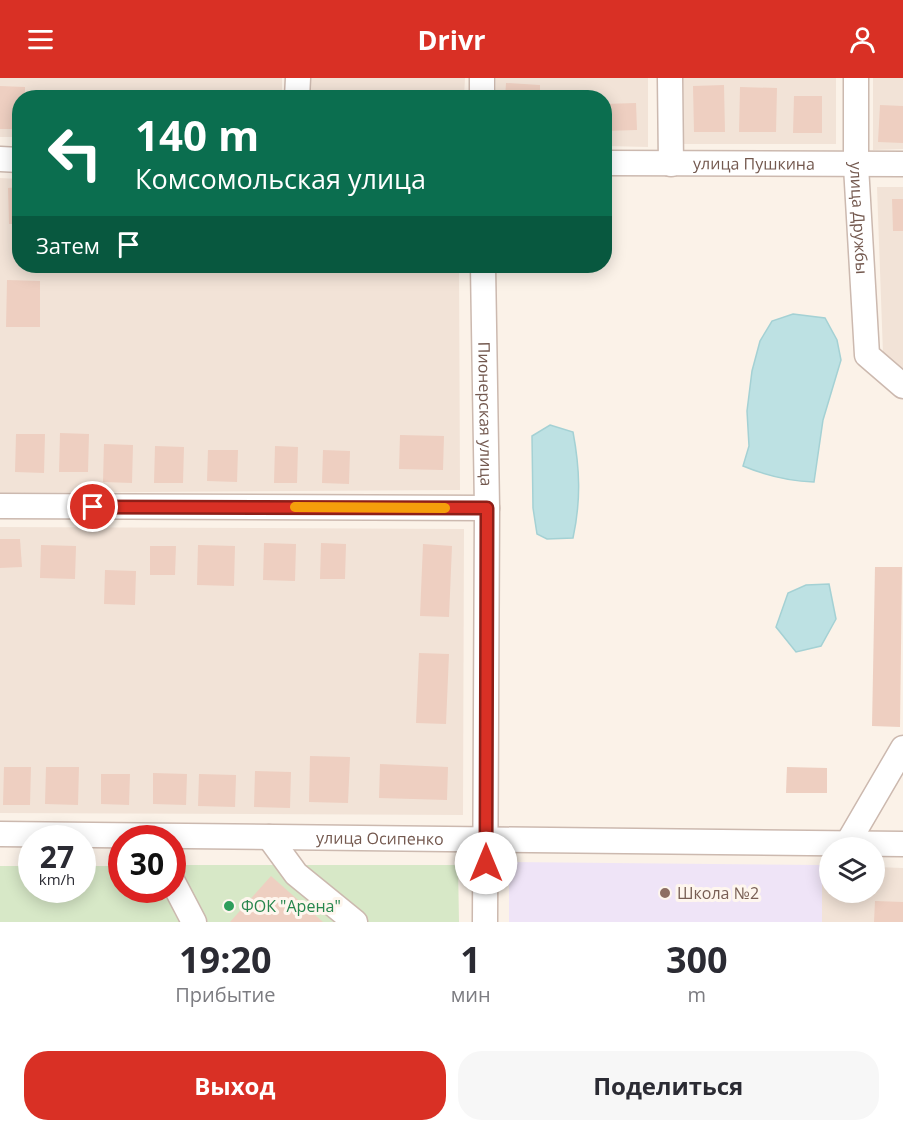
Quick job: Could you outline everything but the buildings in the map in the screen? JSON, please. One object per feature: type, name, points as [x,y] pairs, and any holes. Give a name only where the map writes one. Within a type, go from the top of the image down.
[{"type":"street","points":[[670,78],[671,164]]},
{"type":"street","name":"улица Дружбы","points":[[856,78],[856,166],[867,355],[903,386]]},
{"type":"street","name":"улица Пушкина","points":[[612,163],[856,166],[903,164]]},
{"type":"street","name":"Пионерская улица","points":[[483,273],[487,508],[485,915]]},
{"type":"street","points":[[0,506],[487,508]]},
{"type":"street","points":[[851,837],[903,748]]},
{"type":"street","name":"улица Осипенко","points":[[0,834],[108,836]]},
{"type":"street","name":"улица Осипенко","points":[[186,837],[819,844]]},
{"type":"street","points":[[269,837],[296,874],[355,922]]},
{"type":"street","name":"улица Осипенко","points":[[885,844],[903,844]]},
{"type":"street","points":[[184,903],[194,922]]},
{"type":"street","points":[[465,922],[485,915]]},
{"type":"shaded area","points":[[0,78],[282,78],[282,90],[12,90],[12,137],[0,137]]},
{"type":"shaded area","points":[[308,78],[465,78],[464,90],[308,90]]},
{"type":"shaded area","points":[[496,78],[648,78],[648,147],[612,146],[612,90],[496,90]]},
{"type":"shaded area","points":[[683,78],[836,78],[836,144],[682,144]]},
{"type":"shaded area","points":[[873,78],[903,78],[903,149],[873,150]]},
{"type":"shaded area","points":[[0,178],[12,179],[12,273],[459,273],[460,490],[0,493]]},
{"type":"shaded area","points":[[877,187],[903,187],[903,387],[883,354]]},
{"type":"shaded area","points":[[0,527],[464,529],[463,815],[0,813]]},
{"type":"shaded area","name":"Школа №2","points":[[509,862],[819,865],[819,903],[822,903],[822,922],[509,922]]},
{"type":"shaded area","points":[[885,867],[903,868],[903,922],[822,922],[822,903],[885,903]]},
{"type":"green space","name":"ФОК \"Арена\"","points":[[186,865],[458,865],[459,922],[0,922],[0,866],[18,866],[18,903],[96,903],[96,866],[108,866],[108,903],[186,903]]},
{"type":"water","points":[[793,314],[825,318],[837,340],[841,360],[823,420],[814,482],[778,477],[743,466],[749,446],[747,411],[752,371],[760,341],[772,321]]},
{"type":"water","points":[[550,425],[573,432],[579,485],[573,538],[547,539],[537,534],[533,508],[532,436]]},
{"type":"water","points":[[829,584],[836,619],[821,646],[796,652],[776,627],[788,593],[806,585]]},
{"type":"slow traffic","points":[[295,507],[445,508]]},
{"type":"place","name":"Школа №2","points":[[665,893]]},
{"type":"place","name":"ФОК \"Арена\"","points":[[229,906]]},
{"type":"route","points":[[93,507],[487,508],[486,863]]}]
